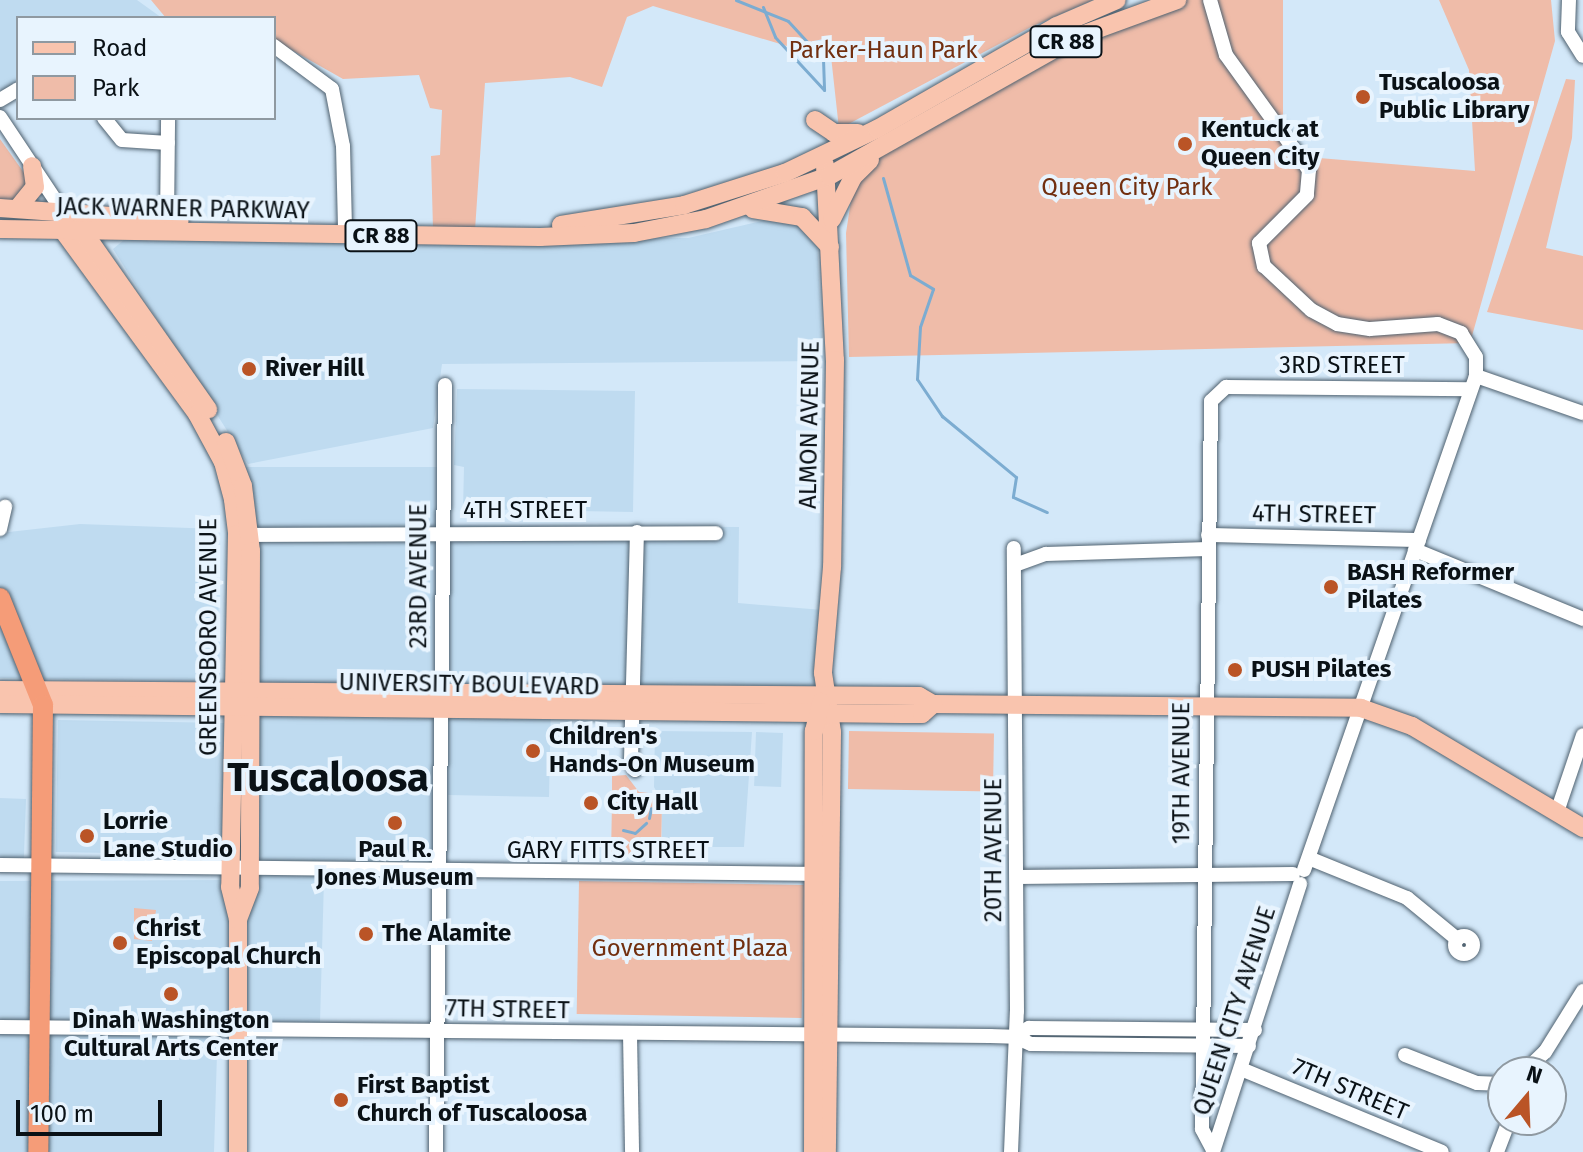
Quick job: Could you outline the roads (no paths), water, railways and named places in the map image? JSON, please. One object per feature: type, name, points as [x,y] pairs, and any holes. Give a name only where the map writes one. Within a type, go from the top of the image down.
[{"type":"highway","points":[[3,606],[40,697],[43,865],[38,1152]]},
{"type":"main road","name":"JACK WARNER PARKWAY","points":[[9,209],[167,221],[345,226],[585,222],[722,195],[822,155],[869,133],[1013,49],[1117,0]]},
{"type":"main road","name":"JACK WARNER PARKWAY","points":[[0,229],[87,233],[572,236],[634,233],[747,208],[829,176],[1076,37],[1177,0]]},
{"type":"main road","points":[[815,120],[834,133],[869,133]]},
{"type":"main road","points":[[830,225],[853,177],[883,147]]},
{"type":"main road","name":"ALMON AVENUE","points":[[822,155],[829,176],[834,458],[823,708],[821,1034],[827,1152]]},
{"type":"main road","points":[[9,209],[35,187],[32,166]]},
{"type":"main road","points":[[747,208],[802,217],[830,247]]},
{"type":"main road","points":[[63,212],[64,232]]},
{"type":"main road","name":"GREENSBORO AVENUE","points":[[63,212],[87,233],[109,263],[224,438],[243,486],[252,699],[241,870]]},
{"type":"main road","name":"GREENSBORO AVENUE","points":[[64,232],[214,442],[244,535],[232,699],[241,870],[250,888],[238,920],[238,1152]]},
{"type":"main road","points":[[109,263],[113,238],[128,232]]},
{"type":"main road","name":"UNIVERSITY BOULEVARD","points":[[0,690],[40,697],[634,702],[823,708],[919,696],[933,704],[1361,708],[1412,726],[1583,828]]},
{"type":"main road","name":"UNIVERSITY BOULEVARD","points":[[0,704],[40,697]]},
{"type":"main road","name":"ALMON AVENUE","points":[[813,1152],[821,1034]]},
{"type":"street","points":[[1210,0],[1226,55],[1309,170],[1307,195],[1259,243],[1264,266],[1311,310],[1337,324],[1370,329],[1427,323],[1451,327],[1470,343],[1473,382]]},
{"type":"street","points":[[1569,0],[1568,32],[1583,56]]},
{"type":"street","points":[[276,47],[332,89],[344,157],[345,226]]},
{"type":"street","name":"GREENSBORO AVENUE","points":[[0,117],[63,212]]},
{"type":"street","points":[[106,120],[122,140],[168,143]]},
{"type":"street","points":[[167,221],[168,120]]},
{"type":"street","name":"3RD STREET","points":[[1215,394],[1226,387],[1473,382],[1583,413]]},
{"type":"street","name":"QUEEN CITY AVENUE","points":[[1213,1151],[1255,1030],[1302,872],[1473,382]]},
{"type":"street","name":"23RD AVENUE","points":[[436,1152],[445,385]]},
{"type":"street","name":"19TH AVENUE","points":[[1213,1151],[1202,1129],[1210,408],[1215,394]]},
{"type":"street","points":[[0,529],[5,507]]},
{"type":"street","points":[[635,770],[637,532]]},
{"type":"street","name":"4TH STREET","points":[[244,535],[716,533]]},
{"type":"street","name":"4TH STREET","points":[[1015,565],[1032,556],[1130,555],[1208,542],[1417,545],[1583,619]]},
{"type":"street","name":"20TH AVENUE","points":[[1011,1152],[1017,877],[1014,548]]},
{"type":"street","points":[[1557,812],[1583,735]]},
{"type":"street","name":"GARY FITTS STREET","points":[[0,865],[439,873],[822,874]]},
{"type":"street","points":[[1017,877],[1204,878],[1302,872],[1407,898],[1457,939]]},
{"type":"street","points":[[1541,1056],[1583,991]]},
{"type":"street","name":"7TH STREET","points":[[0,1027],[821,1034],[1015,1037],[1031,1044],[1249,1046]]},
{"type":"street","name":"7TH STREET","points":[[1015,1037],[1029,1028],[1255,1030]]},
{"type":"street","points":[[630,1034],[632,1152]]},
{"type":"street","points":[[1405,1055],[1477,1083],[1487,1083]]},
{"type":"street","name":"7TH STREET","points":[[1241,1069],[1442,1152]]},
{"type":"waterway","points":[[736,0],[788,21],[823,59],[824,90]]},
{"type":"waterway","points":[[763,7],[775,37],[824,90]]},
{"type":"waterway","points":[[883,178],[910,275],[933,289],[920,327],[917,379],[942,416],[1016,477],[1013,497],[1047,512]]},
{"type":"waterway","points":[[649,818],[651,808]]},
{"type":"waterway","points":[[623,830],[635,833],[646,823]]},
{"type":"place","name":"Tuscaloosa Public Library","points":[[1363,97]]},
{"type":"place","name":"Kentuck at Queen City","points":[[1185,144]]},
{"type":"place","name":"River Hill","points":[[249,369]]},
{"type":"place","name":"BASH Reformer Pilates","points":[[1331,587]]},
{"type":"place","name":"PUSH Pilates","points":[[1235,670]]},
{"type":"place","name":"Children's Hands-On Museum","points":[[533,751]]},
{"type":"place","name":"City Hall","points":[[591,803]]},
{"type":"place","name":"Paul R. Jones Museum","points":[[395,823]]},
{"type":"place","name":"Lorrie Lane Studio","points":[[87,836]]},
{"type":"place","name":"The Alamite","points":[[366,934]]},
{"type":"place","name":"Christ Episcopal Church","points":[[120,943]]},
{"type":"place","name":"Dinah Washington Cultural Arts Center","points":[[171,994]]},
{"type":"place","name":"First Baptist Church of Tuscaloosa","points":[[341,1100]]},
{"type":"district","name":"Tuscaloosa","points":[[328,778]]},
{"type":"park label","name":"Parker-Haun Park","points":[[883,51]]},
{"type":"park label","name":"Queen City Park","points":[[1127,188]]},
{"type":"park label","name":"Government Plaza","points":[[690,949]]}]
